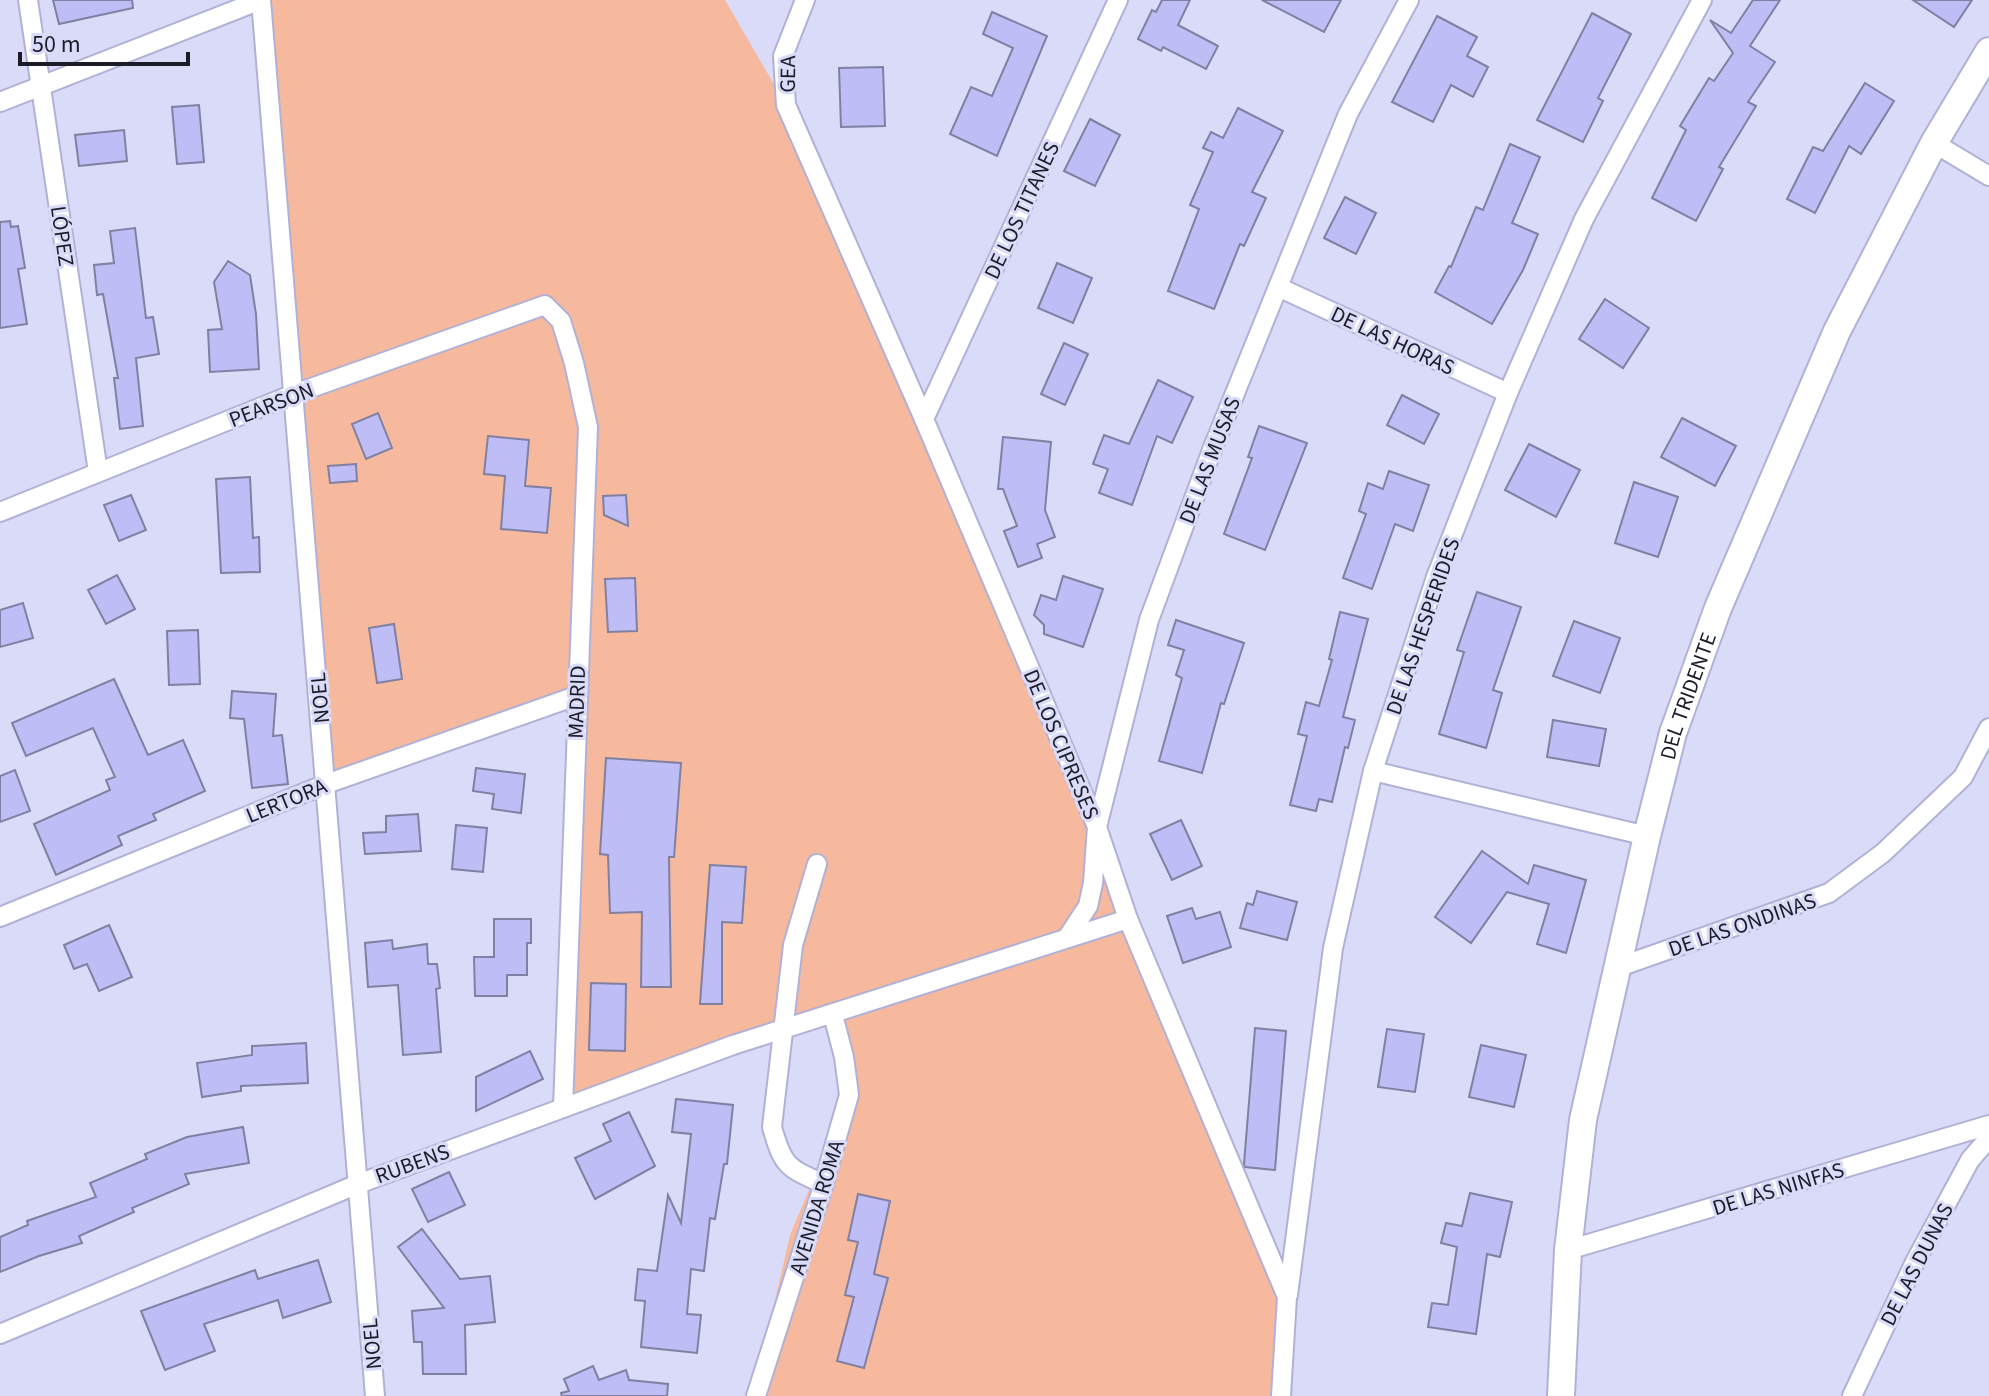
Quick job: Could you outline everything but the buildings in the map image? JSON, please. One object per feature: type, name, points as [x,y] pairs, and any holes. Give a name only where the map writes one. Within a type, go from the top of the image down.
[{"type":"main road","name":"DEL TRIDENTE","points":[[1561,1396],[1568,1250],[1583,1120],[1673,733],[1718,608],[1837,331],[1934,143],[1989,51]]},
{"type":"street","name":"LÓPEZ","points":[[28,0],[98,472]]},
{"type":"street","points":[[0,102],[261,0]]},
{"type":"street","name":"NOEL","points":[[261,0],[375,1396]]},
{"type":"street","name":"GEA","points":[[786,105],[783,56],[805,0]]},
{"type":"street","name":"DE LOS TITANES","points":[[924,419],[1118,0]]},
{"type":"street","name":"DE LAS MUSAS","points":[[1067,938],[1088,906],[1097,827],[1149,620],[1212,450],[1348,114],[1409,0]]},
{"type":"street","name":"DE LAS HESPERIDES","points":[[1287,1297],[1333,948],[1373,771],[1436,577],[1508,393],[1584,219],[1702,0]]},
{"type":"street","name":"DE LOS CIPRESES","points":[[786,105],[924,419],[1097,827],[1128,919],[1287,1297],[1281,1396]]},
{"type":"street","points":[[1934,143],[1989,176]]},
{"type":"street","name":"DE LAS HORAS","points":[[1278,287],[1508,393]]},
{"type":"street","name":"PEARSON","points":[[0,512],[294,394],[545,305]]},
{"type":"street","name":"MADRID","points":[[545,305],[561,321],[588,427],[563,1108]]},
{"type":"street","name":"LERTORA","points":[[0,917],[326,784],[576,696]]},
{"type":"street","name":"DE LAS ONDINAS","points":[[1616,968],[1829,893],[1883,853],[1963,777],[1989,728]]},
{"type":"street","points":[[1373,771],[1647,836]]},
{"type":"street","points":[[817,864],[793,945],[772,1127],[779,1153],[791,1169],[824,1184]]},
{"type":"street","name":"RUBENS","points":[[0,1334],[358,1184],[733,1045],[1128,919]]},
{"type":"street","name":"AVENIDA ROMA","points":[[756,1396],[849,1095],[844,1057],[833,1015]]},
{"type":"street","name":"DE LAS NINFAS","points":[[1568,1250],[1989,1125]]},
{"type":"street","name":"DE LAS DUNAS","points":[[1852,1396],[1915,1262],[1970,1160],[1989,1138]]},
{"type":"shaded area","points":[[256,0],[725,0],[786,105],[1287,1297],[1281,1396],[753,1396],[790,1235],[849,1095],[833,1016],[563,1108],[576,697],[326,784]]}]
